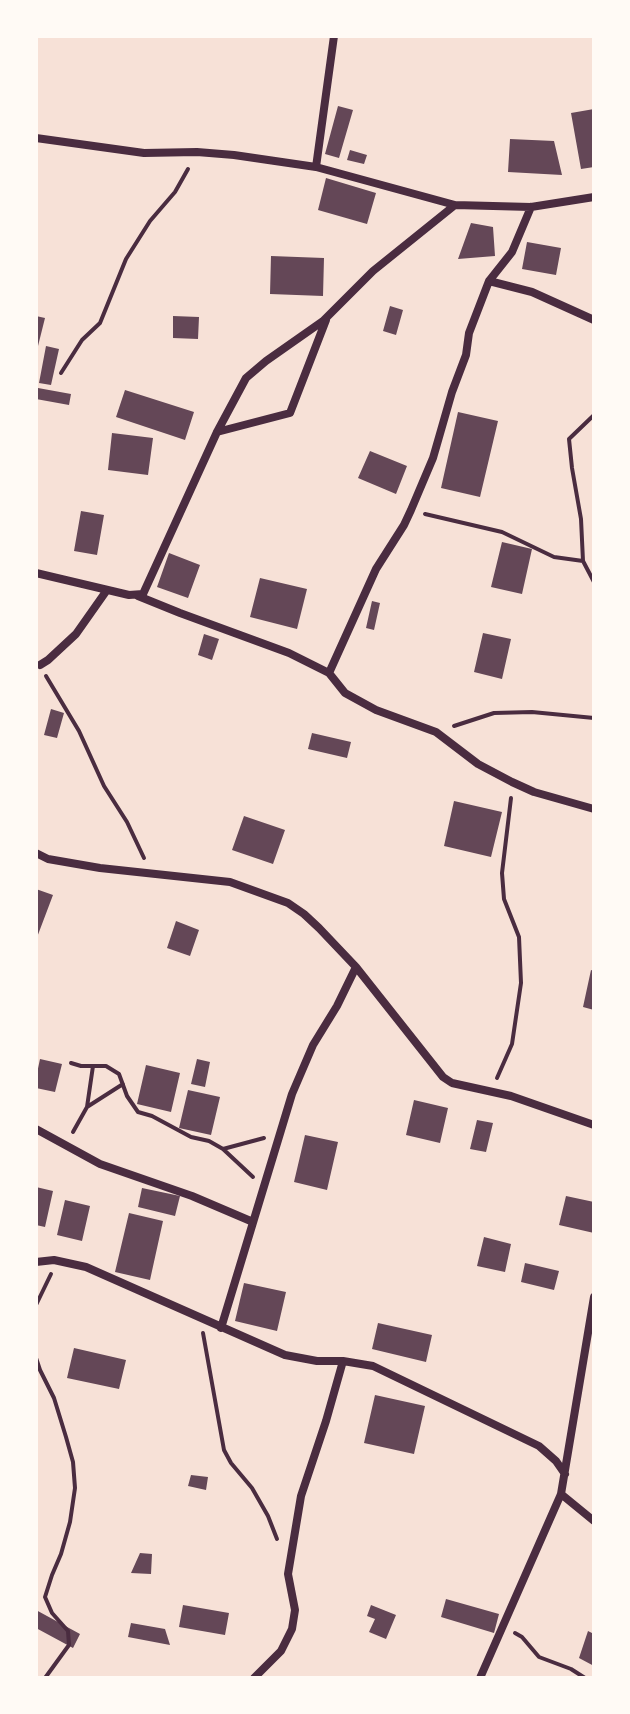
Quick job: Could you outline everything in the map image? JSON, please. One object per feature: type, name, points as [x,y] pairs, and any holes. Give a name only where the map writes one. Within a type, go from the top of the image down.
[{"type":"street","points":[[316,167],[334,36]]},
{"type":"street","points":[[36,138],[144,153],[234,155],[316,167],[455,205],[531,207],[594,197]]},
{"type":"street","points":[[36,573],[129,595],[143,594],[217,432],[246,378],[328,316],[373,271],[455,205]]},
{"type":"street","points":[[329,673],[376,569],[411,510],[433,458],[466,355],[469,333],[489,281],[512,252],[531,207]]},
{"type":"street","points":[[489,281],[532,292],[594,320]]},
{"type":"street","points":[[217,432],[290,413],[328,316]]},
{"type":"street","points":[[40,665],[76,634],[107,590]]},
{"type":"street","points":[[138,595],[275,648],[329,673],[345,693],[355,699],[436,732],[478,764],[512,782],[534,792],[594,809]]},
{"type":"street","points":[[36,853],[48,859],[100,868],[230,882],[288,903],[319,928],[356,967],[443,1077],[452,1083],[511,1096],[594,1125]]},
{"type":"street","points":[[221,1328],[292,1094],[313,1045],[356,967]]},
{"type":"street","points":[[36,1129],[100,1164],[192,1196],[253,1222]]},
{"type":"street","points":[[36,1262],[57,1260],[86,1267],[285,1355],[373,1366],[539,1446],[565,1474]]},
{"type":"street","points":[[480,1678],[561,1494],[594,1297]]},
{"type":"street","points":[[254,1678],[281,1651],[292,1629],[295,1610],[288,1574],[301,1496],[343,1361]]},
{"type":"street","points":[[583,1362],[594,1364]]},
{"type":"street","points":[[561,1494],[594,1521]]},
{"type":"path","points":[[61,373],[82,340],[100,323],[126,259],[150,221],[175,192],[197,152]]},
{"type":"path","points":[[594,415],[569,439],[581,519],[583,561],[594,582]]},
{"type":"path","points":[[411,510],[502,532],[554,557],[583,561]]},
{"type":"path","points":[[40,665],[79,731],[104,786],[127,822],[152,873]]},
{"type":"path","points":[[436,732],[494,713],[532,712],[594,718]]},
{"type":"path","points":[[491,1091],[512,1044],[521,983],[519,937],[504,899],[502,873],[512,782]]},
{"type":"path","points":[[71,1063],[106,1066],[119,1074],[127,1096],[138,1112],[223,1149],[263,1187]]},
{"type":"path","points":[[62,1143],[87,1107],[93,1066]]},
{"type":"path","points":[[87,1107],[123,1084]]},
{"type":"path","points":[[223,1149],[279,1134]]},
{"type":"path","points":[[36,1305],[57,1260]]},
{"type":"path","points":[[201,1319],[224,1450],[268,1516],[289,1567]]},
{"type":"path","points":[[36,1358],[54,1398],[66,1437],[73,1462],[75,1488],[70,1522],[45,1597],[52,1613],[68,1631],[69,1645],[45,1678]]},
{"type":"path","points":[[502,1627],[522,1637],[539,1657],[585,1678]]},
{"type":"building","points":[[338,106],[353,110],[339,158],[325,154]]},
{"type":"building","points":[[594,109],[594,167],[581,169],[571,113]]},
{"type":"building","points":[[510,139],[554,141],[562,175],[508,172]]},
{"type":"building","points":[[350,150],[367,155],[364,164],[347,160]]},
{"type":"building","points":[[326,178],[376,193],[367,224],[318,210]]},
{"type":"building","points":[[471,223],[493,227],[495,256],[458,259]]},
{"type":"building","points":[[527,242],[561,248],[556,275],[522,269]]},
{"type":"building","points":[[271,256],[324,258],[323,296],[270,294]]},
{"type":"building","points":[[390,306],[403,310],[396,335],[383,331]]},
{"type":"building","points":[[36,316],[45,318],[37,350],[36,350]]},
{"type":"building","points":[[173,316],[199,317],[198,339],[173,338]]},
{"type":"building","points":[[46,346],[59,349],[51,385],[39,383]]},
{"type":"building","points":[[38,388],[71,394],[69,405],[36,399]]},
{"type":"building","points":[[125,390],[194,412],[185,440],[116,417]]},
{"type":"building","points":[[458,412],[498,421],[480,497],[441,488]]},
{"type":"building","points":[[112,433],[153,438],[148,475],[108,470]]},
{"type":"building","points":[[370,451],[407,466],[396,494],[358,478]]},
{"type":"building","points":[[81,511],[104,515],[97,555],[74,551]]},
{"type":"building","points":[[502,542],[532,549],[522,594],[491,587]]},
{"type":"building","points":[[169,553],[200,565],[188,598],[157,587]]},
{"type":"building","points":[[260,578],[307,589],[297,629],[250,617]]},
{"type":"building","points":[[372,601],[380,603],[374,630],[366,628]]},
{"type":"building","points":[[483,633],[511,639],[502,679],[474,672]]},
{"type":"building","points":[[204,634],[219,639],[212,660],[198,655]]},
{"type":"building","points":[[51,709],[64,713],[57,738],[44,735]]},
{"type":"building","points":[[312,733],[351,742],[347,758],[308,749]]},
{"type":"building","points":[[454,801],[502,812],[491,857],[444,846]]},
{"type":"building","points":[[244,816],[285,830],[273,864],[232,850]]},
{"type":"building","points":[[36,889],[53,895],[36,940]]},
{"type":"building","points":[[176,921],[199,930],[190,956],[167,948]]},
{"type":"building","points":[[591,970],[594,971],[594,1010],[583,1007]]},
{"type":"building","points":[[40,1059],[62,1064],[55,1092],[36,1088]]},
{"type":"building","points":[[197,1059],[210,1062],[205,1087],[191,1084]]},
{"type":"building","points":[[146,1065],[180,1073],[171,1112],[137,1104]]},
{"type":"building","points":[[188,1090],[220,1097],[211,1135],[179,1128]]},
{"type":"building","points":[[414,1100],[448,1108],[440,1143],[406,1135]]},
{"type":"building","points":[[477,1120],[493,1123],[486,1152],[470,1149]]},
{"type":"building","points":[[305,1135],[338,1142],[327,1190],[294,1182]]},
{"type":"building","points":[[36,1187],[53,1191],[45,1227],[36,1225]]},
{"type":"building","points":[[142,1188],[180,1196],[175,1216],[138,1207]]},
{"type":"building","points":[[566,1196],[594,1202],[594,1233],[559,1225]]},
{"type":"building","points":[[65,1200],[90,1206],[82,1241],[57,1235]]},
{"type":"building","points":[[129,1213],[163,1221],[150,1280],[115,1272]]},
{"type":"building","points":[[484,1237],[511,1244],[505,1272],[477,1266]]},
{"type":"building","points":[[525,1263],[559,1271],[554,1290],[521,1282]]},
{"type":"building","points":[[244,1283],[286,1292],[277,1331],[235,1321]]},
{"type":"building","points":[[378,1323],[432,1335],[426,1362],[372,1349]]},
{"type":"building","points":[[74,1348],[126,1360],[119,1389],[67,1378]]},
{"type":"building","points":[[375,1395],[425,1406],[414,1454],[364,1443]]},
{"type":"building","points":[[191,1475],[208,1477],[206,1490],[188,1486]]},
{"type":"building","points":[[140,1553],[152,1554],[151,1574],[131,1573]]},
{"type":"building","points":[[446,1599],[499,1614],[494,1633],[441,1617]]},
{"type":"building","points":[[183,1605],[229,1613],[225,1635],[179,1627]]},
{"type":"building","points":[[371,1605],[396,1615],[386,1639],[369,1632],[375,1619],[367,1616]]},
{"type":"building","points":[[36,1610],[80,1634],[73,1648],[36,1628]]},
{"type":"building","points":[[131,1623],[165,1629],[170,1645],[128,1637]]},
{"type":"building","points":[[588,1631],[594,1634],[594,1666],[579,1658]]}]
